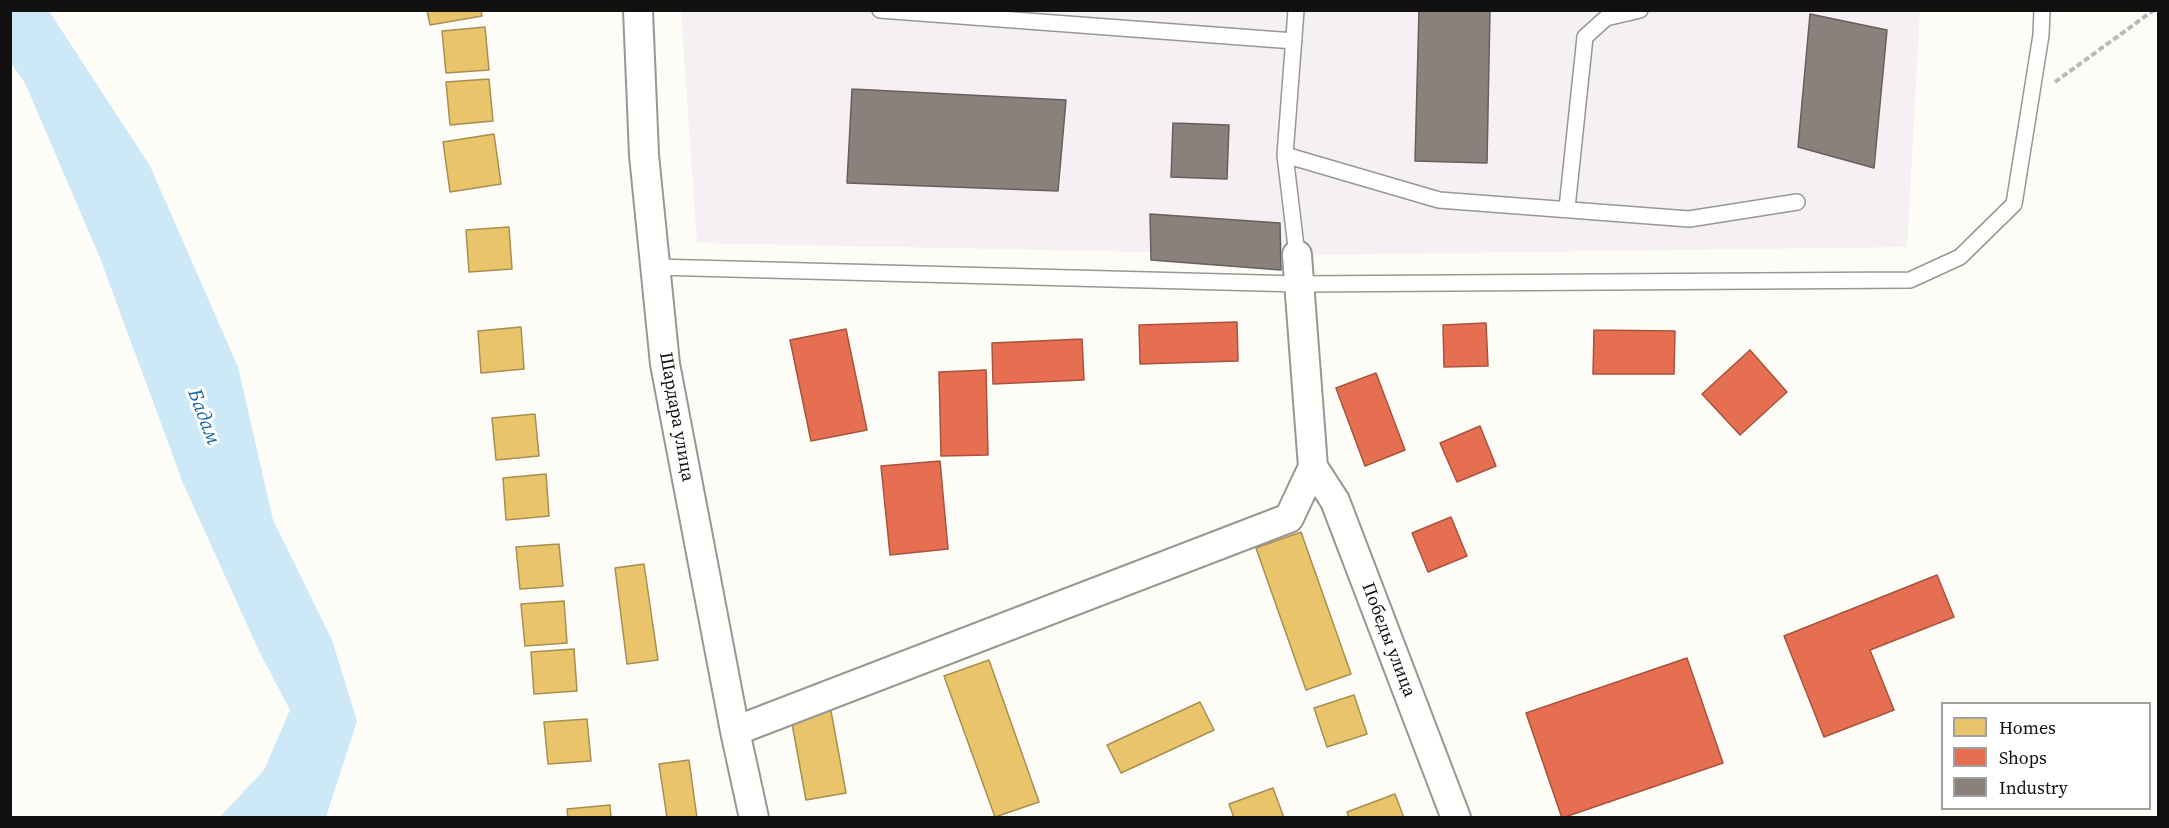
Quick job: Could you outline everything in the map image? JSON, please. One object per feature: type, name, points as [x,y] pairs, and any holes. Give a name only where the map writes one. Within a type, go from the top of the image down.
[{"type":"street","name":"Шардара улица","points":[[638,10],[644,155],[665,364],[735,731],[754,818]]},
{"type":"street","points":[[735,731],[1289,518],[1313,467],[1297,255]]},
{"type":"street","name":"Победы улица","points":[[1313,467],[1335,501],[1456,818]]},
{"type":"lane","points":[[1296,10],[1285,155],[1297,255]]},
{"type":"lane","points":[[1567,208],[1585,37],[1606,18],[1640,10]]},
{"type":"lane","points":[[655,267],[1299,284],[1910,280],[1960,257],[2014,204],[2041,35],[2042,10]]},
{"type":"lane","points":[[888,11],[1294,41]]},
{"type":"lane","points":[[1285,155],[1439,200],[1689,219],[1797,202]]},
{"type":"path","points":[[2031,99],[2154,10]]},
{"type":"shaded area","points":[[681,11],[1920,11],[1907,247],[1297,255],[697,243]]},
{"type":"water","name":"Бадам","points":[[10,11],[49,11],[150,166],[238,367],[273,520],[332,640],[357,721],[326,817],[220,817],[264,770],[290,710],[259,651],[183,483],[100,258],[25,83],[11,63]]},
{"type":"building: Homes","points":[[427,10],[481,10],[482,16],[430,25]]},
{"type":"building: Homes","points":[[485,27],[489,70],[446,73],[442,31]]},
{"type":"building: Homes","points":[[489,79],[493,121],[450,125],[446,82]]},
{"type":"building: Homes","points":[[494,134],[501,184],[450,192],[443,142]]},
{"type":"building: Homes","points":[[509,227],[512,269],[469,272],[466,230]]},
{"type":"building: Homes","points":[[521,327],[524,369],[481,373],[478,331]]},
{"type":"building: Homes","points":[[535,414],[539,456],[496,460],[492,418]]},
{"type":"building: Homes","points":[[546,474],[549,516],[506,520],[503,478]]},
{"type":"building: Homes","points":[[1301,532],[1351,674],[1306,690],[1256,548]]},
{"type":"building: Homes","points":[[559,544],[563,586],[520,589],[516,547]]},
{"type":"building: Homes","points":[[644,564],[658,660],[627,664],[615,568]]},
{"type":"building: Homes","points":[[564,601],[567,643],[525,646],[521,604]]},
{"type":"building: Homes","points":[[574,649],[577,691],[534,694],[531,652]]},
{"type":"building: Homes","points":[[989,660],[1039,802],[995,817],[944,676]]},
{"type":"building: Homes","points":[[1354,695],[1367,734],[1327,747],[1314,708]]},
{"type":"building: Homes","points":[[1200,702],[1214,730],[1121,773],[1107,745]]},
{"type":"building: Homes","points":[[831,711],[846,793],[806,800],[791,718]]},
{"type":"building: Homes","points":[[587,719],[591,761],[548,764],[544,722]]},
{"type":"building: Homes","points":[[689,760],[697,818],[667,818],[659,764]]},
{"type":"building: Homes","points":[[1273,788],[1284,818],[1234,818],[1229,804]]},
{"type":"building: Homes","points":[[1395,794],[1404,818],[1349,818],[1347,812]]},
{"type":"building: Homes","points":[[610,805],[611,818],[568,818],[567,809]]},
{"type":"building: Shops","points":[[1237,322],[1238,361],[1140,364],[1139,325]]},
{"type":"building: Shops","points":[[1486,323],[1488,366],[1444,367],[1443,325]]},
{"type":"building: Shops","points":[[846,329],[867,430],[811,441],[790,340]]},
{"type":"building: Shops","points":[[1594,330],[1675,331],[1674,374],[1593,374]]},
{"type":"building: Shops","points":[[1082,339],[1084,380],[993,384],[992,343]]},
{"type":"building: Shops","points":[[1750,350],[1787,392],[1740,435],[1702,394]]},
{"type":"building: Shops","points":[[986,370],[988,455],[941,456],[939,372]]},
{"type":"building: Shops","points":[[1376,373],[1405,450],[1365,466],[1336,388]]},
{"type":"building: Shops","points":[[1480,426],[1496,466],[1457,482],[1440,443]]},
{"type":"building: Shops","points":[[940,461],[948,549],[890,555],[881,466]]},
{"type":"building: Shops","points":[[1451,517],[1467,556],[1428,572],[1412,533]]},
{"type":"building: Shops","points":[[1937,575],[1954,617],[1870,650],[1894,710],[1824,737],[1784,636]]},
{"type":"building: Shops","points":[[1687,658],[1723,763],[1562,818],[1526,713]]},
{"type":"building: Industry","points":[[1419,10],[1490,10],[1487,163],[1415,161]]},
{"type":"building: Industry","points":[[1810,14],[1887,30],[1874,168],[1798,147]]},
{"type":"building: Industry","points":[[852,89],[1066,100],[1058,191],[847,183]]},
{"type":"building: Industry","points":[[1173,123],[1229,125],[1227,179],[1171,177]]},
{"type":"building: Industry","points":[[1150,214],[1280,223],[1281,270],[1151,260]]}]
